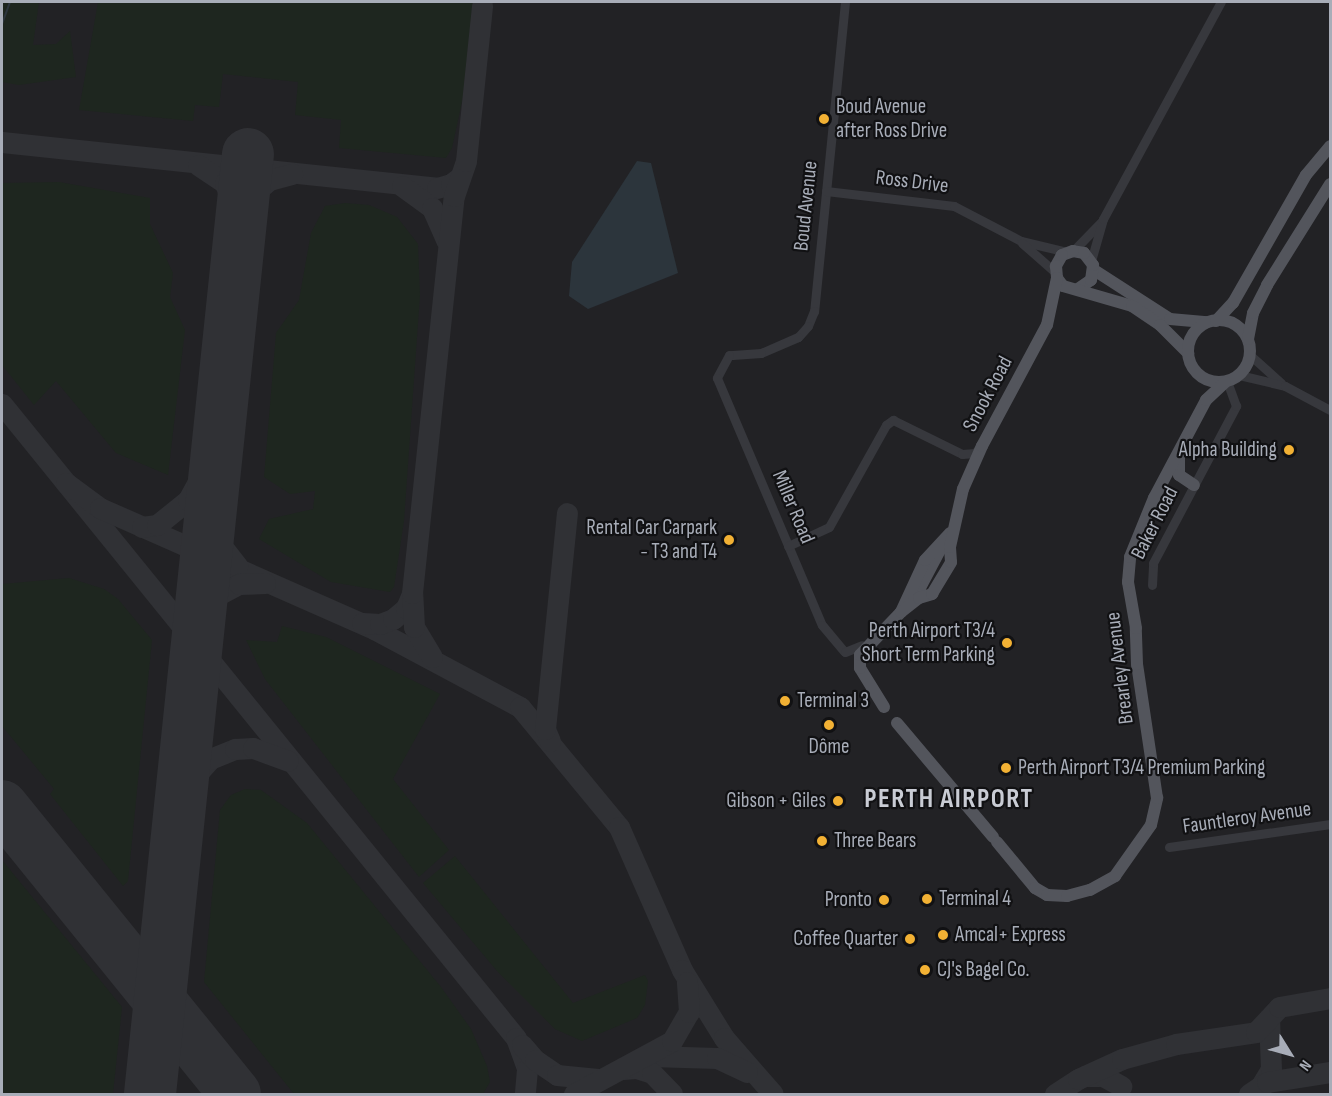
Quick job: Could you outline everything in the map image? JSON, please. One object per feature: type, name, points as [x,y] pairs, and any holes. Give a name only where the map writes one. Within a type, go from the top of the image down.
[{"type":"main road","points":[[1188,353],[1193,334],[1233,303],[1306,175],[1330,146]]},
{"type":"main road","points":[[1248,339],[1235,325],[1212,321],[1170,319],[1093,265],[1084,253],[1070,251],[1058,260],[1056,275],[1068,288],[1132,306],[1160,325],[1188,353],[1198,374],[1210,381],[1226,381],[1239,375],[1250,355],[1248,339],[1253,313],[1267,285],[1330,184]]},
{"type":"main road","points":[[1078,289],[1091,280],[1093,265]]},
{"type":"main road","name":"Snook Road","points":[[950,539],[963,489],[982,446],[1047,325],[1056,275]]},
{"type":"main road","name":"Brearley Avenue","points":[[897,723],[1035,888],[1047,895],[1067,896],[1107,882],[1128,862],[1154,818],[1157,798],[1137,664],[1128,572],[1139,531],[1189,432],[1210,394],[1226,381]]},
{"type":"main road","points":[[1189,432],[1177,469],[1179,476],[1194,485]]},
{"type":"main road","points":[[903,606],[921,596],[950,539]]},
{"type":"main road","points":[[884,707],[862,673],[859,659],[920,588],[950,539]]},
{"type":"street","name":"Boud Avenue","points":[[729,355],[760,353],[798,337],[808,326],[814,311],[845,2]]},
{"type":"street","points":[[1093,265],[1103,219],[1221,2]]},
{"type":"street","name":"Ross Drive","points":[[826,191],[954,206],[1021,241],[1070,251]]},
{"type":"street","points":[[1070,251],[1103,219]]},
{"type":"street","name":"Ross Drive","points":[[1021,241],[1056,275]]},
{"type":"street","name":"Miller Road","points":[[729,355],[717,378],[822,625],[845,652],[862,645]]},
{"type":"street","points":[[1250,355],[1285,386],[1330,410]]},
{"type":"street","points":[[1239,375],[1285,386]]},
{"type":"street","name":"Baker Road","points":[[1152,585],[1153,562],[1236,402],[1226,381]]},
{"type":"street","points":[[788,546],[829,526],[886,425],[893,420],[969,454],[982,446]]},
{"type":"street","name":"Fauntleroy Avenue","points":[[1169,848],[1330,824]]},
{"type":"shaded area","name":"PERTH AIRPORT","points":[[2,2],[1330,2],[1330,1094],[2,1094]]},
{"type":"shaded area","points":[[2,2],[39,2],[33,45],[56,44],[70,31],[76,77],[19,85],[2,82]]},
{"type":"shaded area","points":[[98,2],[473,2],[463,97],[452,148],[446,158],[339,148],[341,120],[295,115],[298,82],[223,74],[219,107],[195,105],[193,121],[79,110]]},
{"type":"shaded area","points":[[637,161],[651,163],[678,273],[588,309],[569,296],[572,262]]},
{"type":"shaded area","points":[[59,182],[150,198],[150,224],[173,273],[170,297],[185,330],[168,475],[116,453],[56,381],[34,405],[2,365],[2,183]]},
{"type":"shaded area","points":[[345,203],[369,205],[397,217],[418,244],[420,295],[404,521],[394,587],[390,592],[331,582],[259,539],[269,519],[313,509],[315,491],[290,494],[264,477],[276,333],[299,300],[311,233],[325,206]]},
{"type":"shaded area","points":[[69,578],[104,589],[118,599],[152,640],[128,881],[123,886],[50,794],[54,789],[2,726],[2,584]]},
{"type":"shaded area","points":[[282,626],[326,637],[440,694],[393,779],[449,850],[419,877],[265,679],[246,640],[277,642]]},
{"type":"shaded area","points":[[245,789],[261,790],[307,823],[441,987],[471,1029],[487,1066],[490,1082],[483,1094],[294,1094],[204,982],[220,810],[231,795]]},
{"type":"shaded area","points":[[455,856],[573,1003],[645,975],[648,981],[645,1005],[637,1018],[582,1041],[555,1029],[497,971],[423,883]]},
{"type":"shaded area","points":[[2,860],[122,1007],[113,1094],[2,1094]]},
{"type":"waterway","points":[[2,24],[10,2]]},
{"type":"taxiway","points":[[432,657],[414,627],[412,593],[454,196],[466,161],[482,6]]},
{"type":"taxiway","points":[[2,142],[437,188],[451,184],[460,177]]},
{"type":"taxiway","points":[[198,165],[225,183],[240,227]]},
{"type":"taxiway","points":[[241,226],[252,195],[269,180],[292,174]]},
{"type":"taxiway","points":[[402,186],[432,208],[447,241]]},
{"type":"taxiway","points":[[2,404],[516,1038],[527,1069],[525,1094]]},
{"type":"taxiway","points":[[142,527],[157,525],[188,500],[218,445]]},
{"type":"taxiway","points":[[66,483],[100,508],[374,629],[520,707],[619,827],[682,970],[724,1038],[773,1094]]},
{"type":"taxiway","points":[[212,494],[211,514],[217,540],[237,566]]},
{"type":"taxiway","points":[[550,741],[545,729],[567,513]]},
{"type":"taxiway","points":[[197,645],[202,616],[218,595],[239,584],[265,583]]},
{"type":"taxiway","points":[[362,623],[380,624],[393,619],[406,608],[412,594]]},
{"type":"taxiway","points":[[178,819],[186,786],[210,759],[235,749],[253,748],[288,761]]},
{"type":"taxiway","points":[[574,1094],[672,1041],[689,1012],[687,982]]},
{"type":"taxiway","points":[[1055,1094],[1078,1079],[1122,1059],[1176,1044],[1256,1032],[1279,1007],[1330,998]]},
{"type":"taxiway","points":[[1262,1084],[1271,1069],[1269,1018]]},
{"type":"taxiway","points":[[522,1045],[535,1060],[557,1075],[598,1079]]},
{"type":"taxiway","points":[[650,1056],[717,1058],[747,1072]]},
{"type":"taxiway","points":[[623,1069],[636,1068],[652,1073],[672,1094]]},
{"type":"taxiway","points":[[1249,1094],[1267,1082],[1330,1072]]},
{"type":"taxiway","points":[[1085,1076],[1103,1076],[1121,1086]]},
{"type":"runway","points":[[150,1094],[248,154]]},
{"type":"runway","points":[[2,806],[235,1094]]},
{"type":"place","name":"Boud Avenue after Ross Drive","points":[[824,119]]},
{"type":"place","name":"Alpha Building","points":[[1289,450]]},
{"type":"place","name":"Rental Car Carpark - T3 and T4","points":[[729,540]]},
{"type":"place","name":"Perth Airport T3/4 Short Term Parking","points":[[1007,643]]},
{"type":"place","name":"Terminal 3","points":[[785,701]]},
{"type":"place","name":"Dôme","points":[[829,725]]},
{"type":"place","name":"Perth Airport T3/4 Premium Parking","points":[[1006,768]]},
{"type":"place","name":"Gibson + Giles","points":[[838,801]]},
{"type":"place","name":"Three Bears","points":[[822,841]]},
{"type":"place","name":"Terminal 4","points":[[927,899]]},
{"type":"place","name":"Pronto","points":[[884,900]]},
{"type":"place","name":"Amcal+ Express","points":[[943,935]]},
{"type":"place","name":"Coffee Quarter","points":[[910,939]]},
{"type":"place","name":"CJ's Bagel Co.","points":[[925,970]]},
{"type":"district","name":"PERTH AIRPORT","points":[[949,800]]}]
